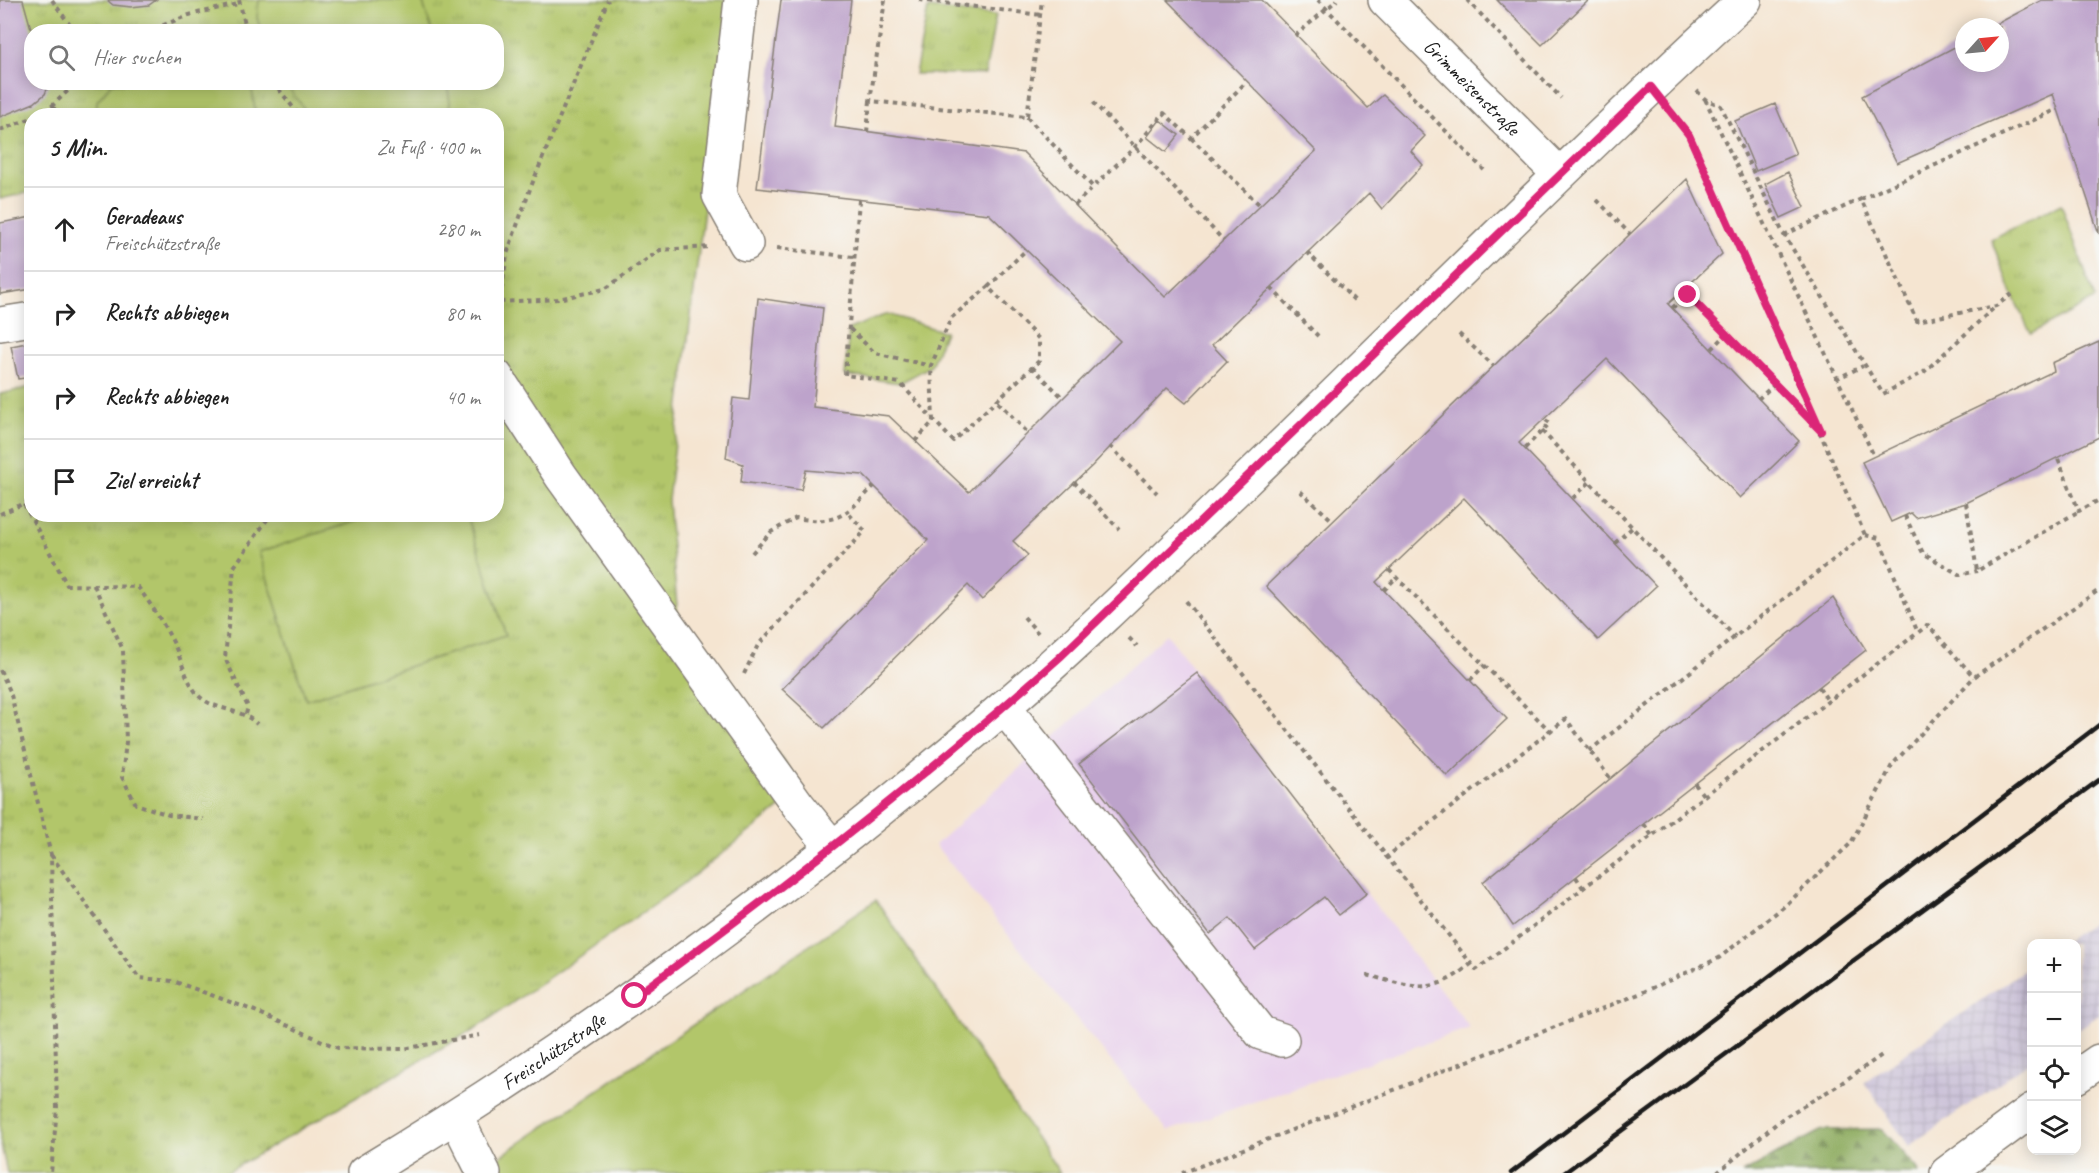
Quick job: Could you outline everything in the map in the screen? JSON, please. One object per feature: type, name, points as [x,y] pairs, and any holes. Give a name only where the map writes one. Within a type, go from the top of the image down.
[{"type":"main road","points":[[741,0],[719,195],[746,244]]},
{"type":"main road","name":"Grimmeisenstraße","points":[[1385,0],[1559,174]]},
{"type":"main road","name":"Freischützstraße","points":[[364,1173],[456,1117],[635,996],[832,847],[1004,707],[1107,614],[1559,174],[1745,0]]},
{"type":"main road","points":[[0,324],[24,320]]},
{"type":"main road","points":[[504,388],[561,476],[798,805],[832,847]]},
{"type":"main road","points":[[1004,707],[1261,1033],[1282,1040]]},
{"type":"main road","points":[[2081,1074],[2099,1061]]},
{"type":"main road","points":[[1947,1173],[2027,1113]]},
{"type":"main road","points":[[456,1117],[484,1173]]},
{"type":"path","points":[[52,0],[69,24]]},
{"type":"path","points":[[504,270],[522,211],[608,0]]},
{"type":"path","points":[[867,132],[885,0]]},
{"type":"path","points":[[920,0],[1041,15]]},
{"type":"path","points":[[1027,117],[1042,0]]},
{"type":"path","points":[[1318,0],[1484,170]]},
{"type":"path","points":[[1295,36],[1337,0]]},
{"type":"path","points":[[1467,0],[1561,98]]},
{"type":"path","points":[[166,24],[189,15],[239,2],[246,24]]},
{"type":"path","points":[[1662,76],[1720,106],[1784,234],[1863,366],[1883,393],[1924,372],[2012,294]]},
{"type":"path","points":[[1662,76],[1821,431],[1865,535]]},
{"type":"path","points":[[1191,138],[1247,81]]},
{"type":"path","points":[[49,108],[68,90]]},
{"type":"path","points":[[279,90],[294,108]]},
{"type":"path","points":[[1706,99],[1874,456]]},
{"type":"path","points":[[870,101],[1027,117],[1093,187]]},
{"type":"path","points":[[1093,102],[1224,241]]},
{"type":"path","points":[[1784,234],[2058,109]]},
{"type":"path","points":[[1075,205],[1135,147],[1164,113],[1260,205]]},
{"type":"path","points":[[0,130],[24,121]]},
{"type":"path","points":[[1861,199],[1917,321],[1996,306]]},
{"type":"path","points":[[859,200],[845,375],[900,383],[933,422],[953,441],[998,402],[1039,361],[1039,339],[988,287]]},
{"type":"path","points":[[1597,200],[1630,234]]},
{"type":"path","points":[[504,302],[558,299],[605,289],[660,250],[746,244],[853,257]]},
{"type":"path","points":[[915,441],[933,422],[931,366],[951,318],[988,287],[1026,250]]},
{"type":"path","points":[[1307,252],[1355,302]]},
{"type":"path","points":[[1271,288],[1318,336]]},
{"type":"path","points":[[1683,290],[1821,431]]},
{"type":"path","points":[[1672,308],[1688,295]]},
{"type":"path","points":[[849,329],[875,353],[931,366]]},
{"type":"path","points":[[1459,334],[1494,366]]},
{"type":"path","points":[[1712,349],[1726,335]]},
{"type":"path","points":[[1836,379],[1863,366]]},
{"type":"path","points":[[1032,368],[1063,398]]},
{"type":"path","points":[[1758,399],[1774,385]]},
{"type":"path","points":[[998,402],[1028,433]]},
{"type":"path","points":[[1525,448],[1550,423],[1544,419]]},
{"type":"path","points":[[1542,431],[1634,526],[1735,637]]},
{"type":"path","points":[[1110,446],[1157,493]]},
{"type":"path","points":[[2058,459],[2079,511]]},
{"type":"path","points":[[1573,498],[1591,481]]},
{"type":"path","points":[[1074,482],[1119,529]]},
{"type":"path","points":[[752,553],[771,532],[796,518],[822,522],[848,513],[874,486]]},
{"type":"path","points":[[1300,491],[1333,521]]},
{"type":"path","points":[[1905,516],[1923,553],[1960,575],[1977,571],[2099,500]]},
{"type":"path","points":[[1965,503],[1977,571]]},
{"type":"path","points":[[0,514],[24,504]]},
{"type":"path","points":[[743,676],[758,645],[865,531],[848,513]]},
{"type":"path","points":[[34,522],[67,585],[138,586],[161,618],[191,684],[200,697],[211,704],[246,714],[257,724]]},
{"type":"path","points":[[246,714],[248,707],[225,658],[234,567],[265,522]]},
{"type":"path","points":[[1615,543],[1634,526]]},
{"type":"path","points":[[1865,535],[1879,538],[1918,633]]},
{"type":"path","points":[[1589,751],[1865,535]]},
{"type":"path","points":[[1389,570],[1551,731]]},
{"type":"path","points":[[1384,590],[1397,577]]},
{"type":"path","points":[[94,585],[123,650],[126,742],[122,777],[136,804],[169,815],[203,819]]},
{"type":"path","points":[[1182,1173],[1639,994],[1719,958],[1786,905],[1851,843],[1892,765],[1974,676],[2099,590]]},
{"type":"path","points":[[1186,601],[1385,858],[1476,970],[1928,625],[1974,676]]},
{"type":"path","points":[[1024,617],[1044,640]]},
{"type":"path","points":[[1470,680],[1485,665]]},
{"type":"path","points":[[0,670],[10,691],[51,855],[57,1108],[51,1173]]},
{"type":"path","points":[[1819,687],[1828,701]]},
{"type":"path","points":[[1385,858],[1566,719],[1610,778]]},
{"type":"path","points":[[1695,784],[1703,795]]},
{"type":"path","points":[[1644,824],[1652,836]]},
{"type":"path","points":[[51,855],[139,978],[173,981],[255,1011],[338,1048],[404,1049],[480,1035]]},
{"type":"path","points":[[1576,877],[1583,888]]},
{"type":"path","points":[[1367,975],[1409,986],[1436,987],[1458,975],[1471,964]]},
{"type":"path","points":[[1717,1173],[1783,1118],[1837,1086],[1882,1054]]},
{"type":"shaded area","points":[[1167,634],[1470,1028],[1168,1131],[935,845]]},
{"type":"shaded area","points":[[2099,918],[2099,1015],[2081,1027],[2081,939],[2068,939]]},
{"type":"shaded area","points":[[2027,968],[2027,1064],[1909,1146],[1864,1082]]},
{"type":"green space","points":[[0,0],[730,0],[668,500],[678,618],[804,789],[682,885],[476,1028],[226,1173],[7,1173],[0,1140],[0,394],[24,389],[24,522],[504,522],[504,108],[24,108],[24,194],[0,199]]},
{"type":"green space","points":[[259,0],[422,0],[430,24],[259,24],[257,18]]},
{"type":"green space","points":[[928,8],[996,15],[985,74],[915,74]]},
{"type":"green space","points":[[106,90],[252,90],[255,108],[96,108],[97,101]]},
{"type":"green space","points":[[290,90],[448,90],[450,103],[449,108],[304,108]]},
{"type":"green space","points":[[2061,204],[2095,299],[2031,334],[2012,294],[1991,239]]},
{"type":"green space","points":[[887,314],[945,332],[931,366],[900,383],[845,375],[849,329]]},
{"type":"green space","points":[[353,522],[469,522],[506,635],[306,700],[259,552]]},
{"type":"green space","points":[[876,900],[1060,1173],[476,1173]]},
{"type":"green space","points":[[1882,1129],[1918,1169],[1919,1173],[1742,1173],[1822,1130]]},
{"type":"building","points":[[0,0],[23,0],[30,24],[24,24],[24,90],[47,90],[34,103],[0,117]]},
{"type":"building","points":[[107,0],[156,0],[149,5],[131,7],[113,5]]},
{"type":"building","points":[[781,0],[851,0],[835,127],[1024,153],[1165,297],[1316,151],[1167,0],[1262,0],[1368,108],[1383,95],[1425,136],[1411,151],[1423,165],[1382,209],[1369,193],[1212,345],[1227,361],[1186,403],[1167,388],[1092,466],[1013,541],[1028,555],[982,600],[968,585],[824,728],[782,689],[928,540],[863,475],[806,470],[801,490],[741,482],[743,464],[726,458],[733,398],[749,400],[758,298],[823,308],[813,407],[889,416],[969,492],[1120,341],[989,214],[757,188]]},
{"type":"building","points":[[1497,0],[1589,0],[1542,45]]},
{"type":"building","points":[[2042,0],[2099,0],[2099,234],[2053,94],[1897,163],[1862,96],[1955,47],[1955,72],[2009,72],[2008,18]]},
{"type":"building","points":[[1775,104],[1796,154],[1756,171],[1735,121]]},
{"type":"building","points":[[1160,120],[1179,135],[1166,152],[1147,137]]},
{"type":"building","points":[[1788,172],[1805,207],[1781,218],[1765,184]]},
{"type":"building","points":[[1687,179],[1722,254],[1668,304],[1799,441],[1740,498],[1607,359],[1519,443],[1656,586],[1598,640],[1464,498],[1376,582],[1507,719],[1447,776],[1266,586]]},
{"type":"building","points":[[24,218],[24,290],[0,294],[0,223]]},
{"type":"building","points":[[2099,342],[2099,437],[1966,503],[1916,518],[1911,513],[1891,522],[1862,462],[2054,371],[2052,363]]},
{"type":"building","points":[[24,344],[24,378],[18,379],[11,346]]},
{"type":"building","points":[[1833,598],[1866,650],[1513,926],[1483,882]]},
{"type":"building","points":[[1197,673],[1367,893],[1339,915],[1324,897],[1255,950],[1230,918],[1210,934],[1079,764]]},
{"type":"railway","points":[[1511,1173],[2099,725]]},
{"type":"railway","points":[[1564,1173],[2099,780]]},
{"type":"route","points":[[635,996],[832,847],[1004,707],[1060,657],[1651,87],[1689,135],[1821,431],[1688,295]]}]
